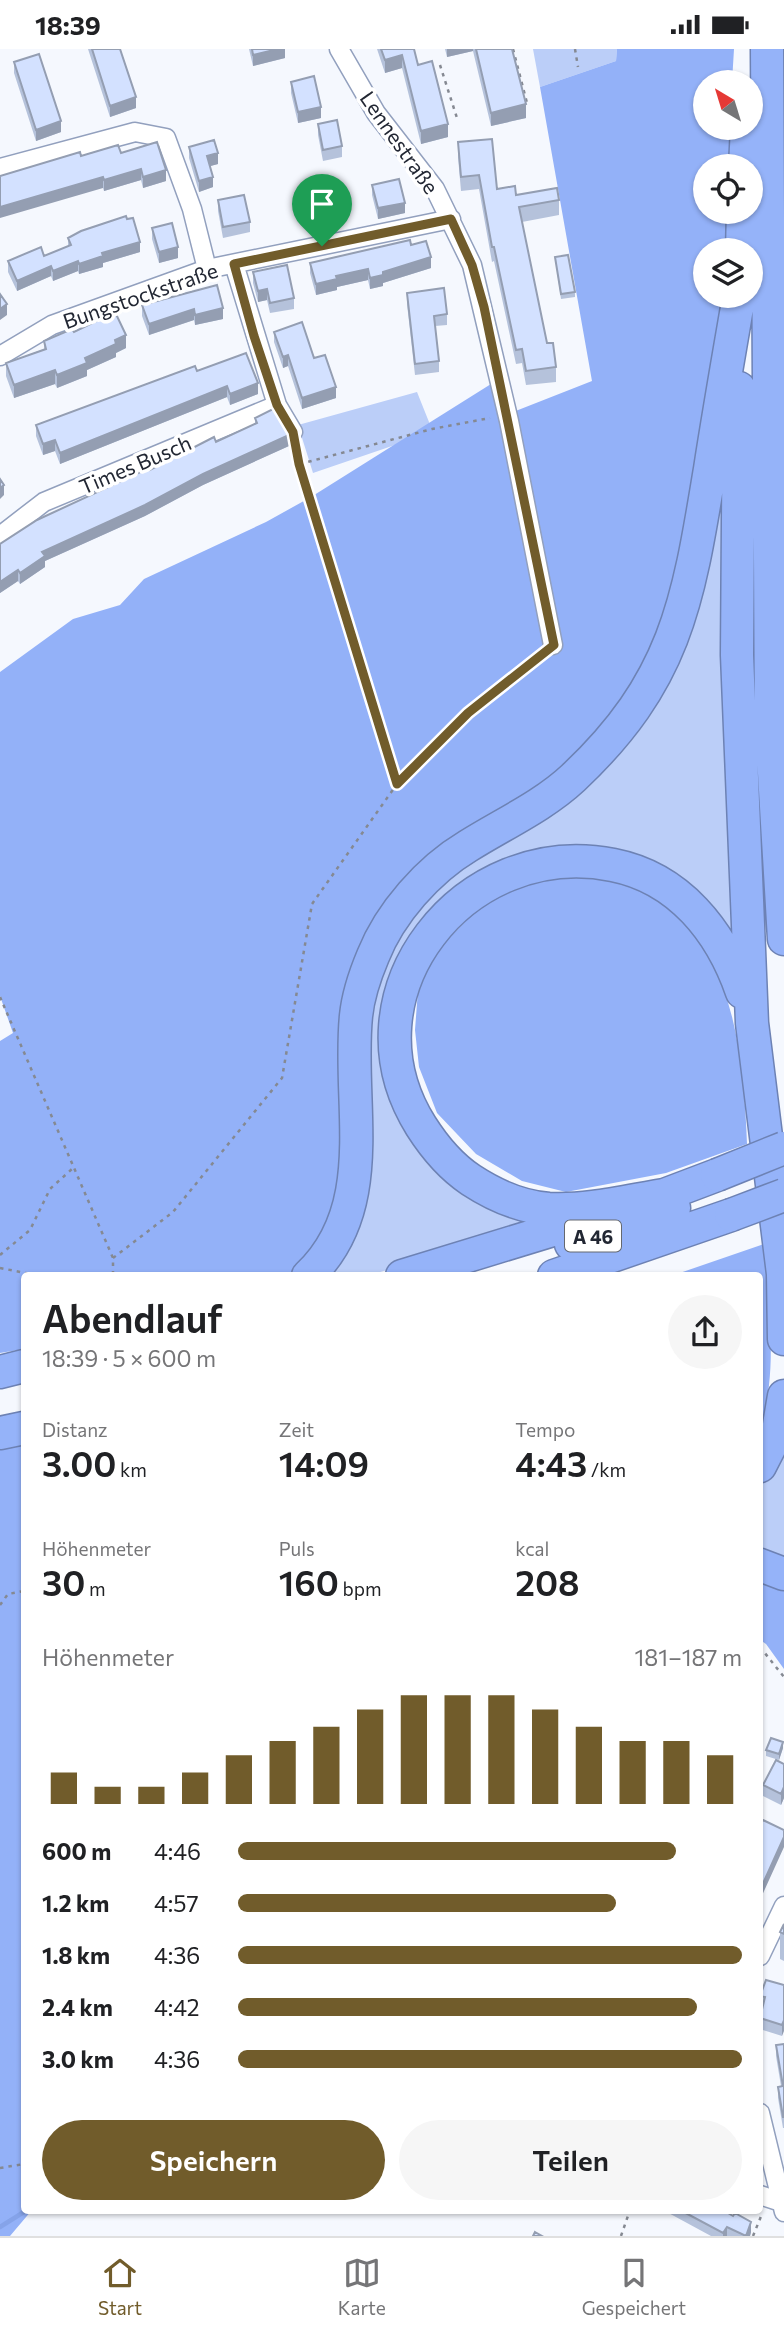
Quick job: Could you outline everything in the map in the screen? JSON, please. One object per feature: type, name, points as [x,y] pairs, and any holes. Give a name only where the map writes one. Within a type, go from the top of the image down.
[{"type":"highway","points":[[750,70],[751,49]]},
{"type":"highway","points":[[767,49],[771,723],[784,939]]},
{"type":"highway","points":[[311,1272],[335,1241],[352,1195],[358,1156],[356,1015],[374,953],[413,893],[436,870],[465,848],[541,802],[570,781],[596,755],[625,724],[668,649],[697,557],[738,308]]},
{"type":"highway","points":[[740,308],[737,655],[752,1023],[783,1279],[784,1339]]},
{"type":"highway","points":[[752,1023],[723,945],[702,917],[683,898],[639,871],[595,861],[540,864],[494,879],[465,897],[442,919],[417,956],[404,986],[398,1016],[398,1062],[413,1113],[432,1144],[455,1170],[487,1191],[548,1209],[583,1208],[670,1194],[784,1213]]},
{"type":"highway","points":[[631,1272],[665,1257],[784,1148]]},
{"type":"highway","name":"A 46","points":[[563,1272],[726,1203],[784,1167]]},
{"type":"highway","points":[[415,1272],[670,1194]]},
{"type":"highway","name":"A 46","points":[[476,1272],[726,1203],[784,1195]]},
{"type":"highway","points":[[621,1272],[665,1257]]},
{"type":"highway","points":[[0,1371],[21,1367]]},
{"type":"highway","points":[[0,1387],[21,1384]]},
{"type":"highway","points":[[763,1461],[778,1431],[784,1396]]},
{"type":"highway","points":[[0,1413],[21,1410]]},
{"type":"highway","points":[[0,1433],[21,1429]]},
{"type":"highway","points":[[763,1566],[784,1574]]},
{"type":"street","name":"Lennestraße","points":[[339,49],[376,113],[435,189],[476,277],[508,415],[554,645]]},
{"type":"street","points":[[0,168],[135,132],[166,138],[198,227],[207,269]]},
{"type":"street","name":"Bungstockstraße","points":[[0,356],[52,325],[207,269],[451,219]]},
{"type":"street","points":[[234,264],[277,405],[293,432]]},
{"type":"street","name":"Times Busch","points":[[0,536],[44,502],[277,405]]},
{"type":"street","points":[[763,1950],[784,1906]]},
{"type":"street","points":[[763,2134],[773,2202]]},
{"type":"path","points":[[513,49],[527,103]]},
{"type":"path","points":[[575,49],[578,67]]},
{"type":"path","points":[[440,65],[457,118]]},
{"type":"path","points":[[299,464],[432,429],[508,415]]},
{"type":"path","points":[[293,432],[299,464],[397,784]]},
{"type":"path","points":[[113,1258],[173,1212],[282,1078],[312,904],[397,784],[468,713],[554,645]]},
{"type":"path","points":[[0,997],[113,1258],[113,1272]]},
{"type":"path","points":[[0,1255],[30,1230],[50,1189],[73,1168]]},
{"type":"path","points":[[0,1268],[21,1272]]},
{"type":"path","points":[[0,1595],[21,1592]]},
{"type":"path","points":[[0,1605],[8,1594]]},
{"type":"path","points":[[763,1651],[784,1677]]},
{"type":"path","points":[[0,2168],[21,2164]]},
{"type":"path","points":[[753,2236],[773,2202]]},
{"type":"path","points":[[621,2236],[629,2214]]},
{"type":"shaded area","points":[[533,49],[617,49],[616,61],[540,87]]},
{"type":"shaded area","points":[[617,49],[734,49],[733,70],[693,70],[693,140],[730,140],[730,154],[693,154],[693,224],[727,224],[726,238],[693,238],[693,308],[720,308],[689,551],[646,671],[581,757],[379,922],[341,1198],[315,1251],[291,1272],[21,1272],[21,1350],[0,1353],[0,1041],[13,1033],[0,996],[0,672],[73,619],[120,605],[144,579],[266,522],[311,497],[491,384],[498,418],[592,381],[540,87],[616,61]]},
{"type":"shaded area","points":[[417,392],[433,432],[313,473],[298,425]]},
{"type":"shaded area","points":[[727,419],[737,946],[646,865],[416,938],[400,1105],[551,1224],[380,1272],[334,1272],[356,1234],[363,1209],[367,1045],[377,981],[387,952],[402,925],[421,901],[444,880],[575,794],[617,757],[650,716],[674,672],[692,625],[714,524]]},
{"type":"shaded area","points":[[543,877],[592,877],[637,888],[673,909],[699,939],[719,975],[732,1016],[740,1059],[747,1144],[666,1173],[566,1192],[522,1181],[476,1154],[437,1113],[419,1067],[415,1030],[418,990],[425,963],[491,895]]},
{"type":"shaded area","points":[[764,1244],[771,1360],[763,1418],[763,1272],[683,1272]]},
{"type":"shaded area","points":[[21,1443],[21,2214],[29,2214],[10,2236],[0,2236],[0,1445]]},
{"type":"shaded area","points":[[784,1447],[784,1565],[763,1557],[763,1481]]},
{"type":"shaded area","points":[[763,1580],[784,1591],[784,1669],[763,1642]]},
{"type":"building","points":[[92,49],[120,49],[136,97],[110,106]]},
{"type":"building","points":[[252,49],[278,49],[253,55]]},
{"type":"building","points":[[381,49],[414,49],[418,65],[432,61],[448,124],[421,131],[402,55],[385,60]]},
{"type":"building","points":[[476,49],[512,49],[526,104],[491,113]]},
{"type":"building","points":[[39,54],[61,121],[36,130],[14,62]]},
{"type":"building","points":[[314,76],[321,107],[298,112],[291,82]]},
{"type":"building","points":[[337,120],[342,146],[323,150],[318,124]]},
{"type":"building","points":[[492,139],[497,189],[515,186],[516,195],[557,188],[559,200],[519,207],[547,343],[553,343],[556,367],[526,371],[522,349],[516,350],[492,247],[479,175],[461,177],[458,142]]},
{"type":"building","points":[[214,140],[218,153],[207,156],[213,177],[199,181],[189,147]]},
{"type":"building","points":[[157,142],[166,170],[143,177],[141,169],[104,180],[103,177],[0,207],[0,176],[80,152],[81,156],[118,145],[121,153]]},
{"type":"building","points":[[399,179],[405,203],[378,208],[372,185]]},
{"type":"building","points":[[332,188],[338,213],[314,218],[308,193]]},
{"type":"building","points":[[244,195],[250,222],[223,227],[218,200]]},
{"type":"building","points":[[126,216],[127,219],[133,218],[140,242],[102,253],[103,256],[79,264],[78,261],[53,271],[51,266],[17,281],[8,261],[41,247],[44,256],[71,245],[68,238],[81,231]]},
{"type":"building","points":[[172,223],[178,247],[159,252],[152,228]]},
{"type":"building","points":[[410,240],[411,245],[426,241],[431,257],[383,272],[383,275],[370,278],[368,269],[336,276],[337,279],[316,284],[310,263]]},
{"type":"building","points":[[568,255],[575,292],[561,294],[555,257]]},
{"type":"building","points":[[287,265],[294,298],[270,303],[267,289],[258,291],[253,272]]},
{"type":"building","points":[[217,285],[223,308],[195,315],[194,309],[149,324],[142,305]]},
{"type":"building","points":[[444,288],[447,314],[434,316],[439,361],[415,364],[407,293]]},
{"type":"building","points":[[0,294],[7,304],[0,309]]},
{"type":"building","points":[[115,312],[126,335],[115,340],[116,344],[85,358],[87,363],[57,375],[55,370],[14,385],[6,363],[46,349],[44,341],[72,329],[74,332]]},
{"type":"building","points":[[302,322],[314,358],[325,355],[336,387],[302,398],[288,355],[283,357],[274,332]]},
{"type":"building","points":[[246,353],[258,383],[230,394],[227,386],[60,453],[55,440],[43,444],[36,425],[195,366],[197,371]]},
{"type":"building","points":[[273,409],[289,435],[42,552],[45,556],[20,573],[18,570],[0,582],[0,544],[37,520],[149,468],[150,470],[214,437],[216,442],[257,423],[255,418]]},
{"type":"building","points":[[771,1738],[783,1742],[779,1754],[766,1750]]},
{"type":"building","points":[[776,1760],[784,1764],[784,1787],[781,1794],[763,1785]]},
{"type":"building","points":[[763,1820],[784,1830],[784,1837],[763,1883]]},
{"type":"building","points":[[766,1980],[784,1985],[782,2025],[763,2019],[763,1988]]},
{"type":"building","points":[[784,2044],[783,2117],[778,2087],[783,2086],[776,2045]]},
{"type":"building","points":[[687,2214],[737,2214],[751,2222],[746,2236],[727,2227],[723,2233]]},
{"type":"waterway","points":[[0,2227],[21,2214]]},
{"type":"route","points":[[451,219],[472,265],[484,307],[554,645],[468,713],[397,784],[299,464],[293,432],[277,405],[234,264],[322,246],[451,219]]}]
